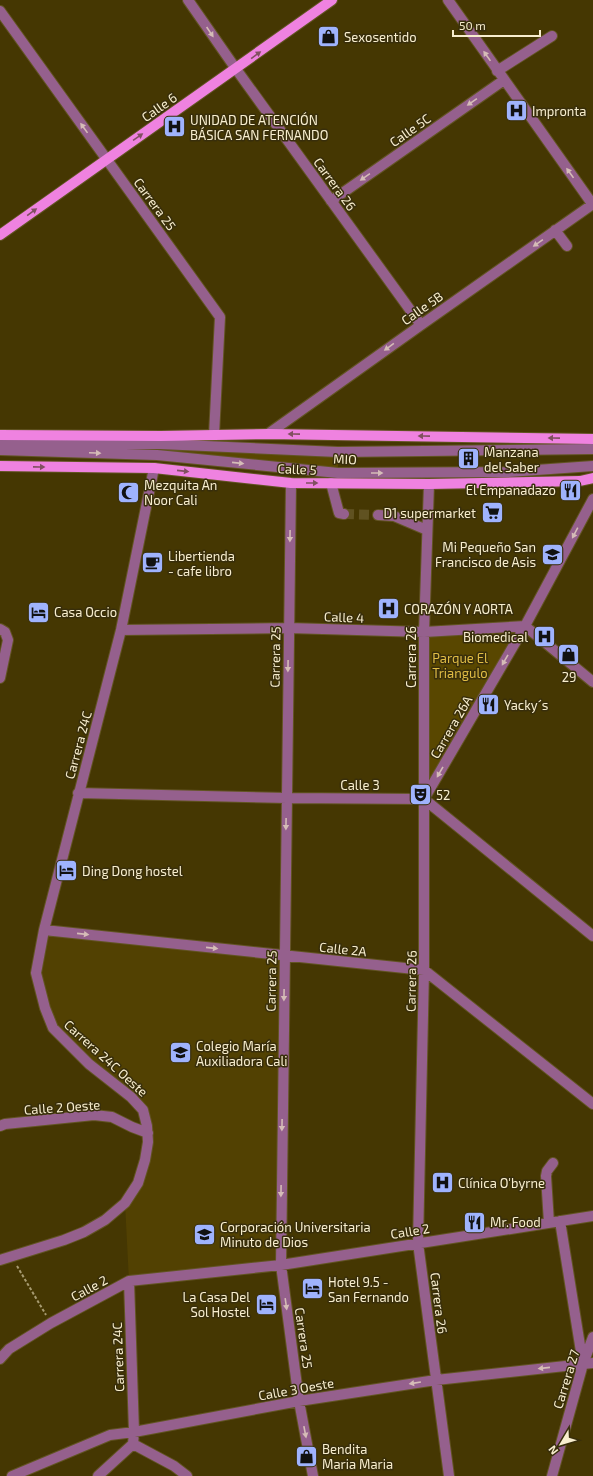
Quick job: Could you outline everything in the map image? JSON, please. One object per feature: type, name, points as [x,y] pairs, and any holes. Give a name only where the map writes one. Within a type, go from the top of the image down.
[{"type":"main road","name":"Calle 6","points":[[0,235],[332,0]]},
{"type":"main road","points":[[0,435],[268,434],[593,439]]},
{"type":"main road","name":"Calle 5","points":[[0,466],[154,468],[291,483],[429,484],[580,480],[593,478]]},
{"type":"street","name":"Carrera 26","points":[[188,0],[236,69],[421,324]]},
{"type":"street","points":[[448,0],[593,204]]},
{"type":"street","name":"Carrera 25","points":[[0,11],[220,317],[214,435]]},
{"type":"street","points":[[498,71],[552,36]]},
{"type":"street","name":"Calle 5C","points":[[331,201],[504,80]]},
{"type":"street","name":"Calle 5B","points":[[268,434],[421,324],[593,204]]},
{"type":"street","points":[[555,230],[567,246]]},
{"type":"street","name":"MIO","points":[[0,442],[160,444],[338,452],[593,449]]},
{"type":"street","name":"MIO","points":[[0,450],[157,455],[338,473],[502,472],[593,466]]},
{"type":"street","name":"Carrera 24C","points":[[53,1028],[45,1008],[36,974],[44,930],[121,630],[154,468]]},
{"type":"street","name":"Carrera 25","points":[[291,483],[281,1265],[299,1401],[313,1476]]},
{"type":"street","points":[[331,483],[339,513],[344,514]]},
{"type":"street","name":"Carrera 26","points":[[429,484],[424,632],[424,970],[418,1243],[449,1476]]},
{"type":"street","name":"Carrera 26A","points":[[424,799],[525,626],[593,499]]},
{"type":"street","points":[[378,515],[394,516],[427,530]]},
{"type":"street","points":[[525,626],[593,682]]},
{"type":"street","name":"Calle 4","points":[[121,630],[289,628],[424,632],[525,626]]},
{"type":"street","points":[[0,678],[8,640],[2,631]]},
{"type":"street","name":"Calle 3","points":[[78,793],[286,798],[424,799]]},
{"type":"street","points":[[424,799],[593,936]]},
{"type":"street","name":"Calle 2A","points":[[44,930],[424,970]]},
{"type":"street","points":[[424,970],[593,1104]]},
{"type":"street","name":"Carrera 24C Oeste","points":[[0,1260],[64,1240],[84,1232],[105,1220],[125,1203],[138,1183],[145,1160],[148,1133],[143,1110],[131,1097],[89,1064],[53,1028]]},
{"type":"street","name":"Calle 2 Oeste","points":[[2,1123],[94,1115],[112,1117],[148,1133]]},
{"type":"street","points":[[549,1222],[546,1176],[547,1170],[553,1163]]},
{"type":"street","name":"Calle 2","points":[[0,1359],[9,1349],[51,1323],[129,1281],[281,1265],[593,1216]]},
{"type":"street","points":[[560,1221],[588,1364]]},
{"type":"street","name":"Carrera 24C","points":[[129,1281],[134,1432],[133,1444]]},
{"type":"street","name":"Carrera 27","points":[[552,1476],[588,1364],[593,1336]]},
{"type":"street","name":"Calle 3 Oeste","points":[[12,1476],[110,1435],[134,1432],[299,1401],[436,1380],[588,1364]]},
{"type":"street","points":[[98,1476],[133,1444],[174,1466],[187,1476]]},
{"type":"path","points":[[11,1256],[51,1323]]},
{"type":"shaded area","name":"Colegio María Auxiliadora Cali","points":[[44,930],[284,956],[281,1265],[129,1281],[125,1203],[145,1160],[143,1110],[53,1028],[36,974]]},
{"type":"green space","points":[[160,444],[338,452],[338,473],[157,455]]},
{"type":"green space","name":"Parque El Triangulo","points":[[525,626],[424,799],[424,632]]},
{"type":"tunnel","points":[[344,514],[378,515]]},
{"type":"place","name":"Sexosentido","points":[[328,37]]},
{"type":"place","name":"Impronta","points":[[517,111]]},
{"type":"place","name":"UNIDAD DE ATENCIÓN BÁSICA SAN FERNANDO","points":[[175,127]]},
{"type":"place","name":"Manzana del Saber","points":[[469,459]]},
{"type":"place","name":"El Empanadazo","points":[[571,490]]},
{"type":"place","name":"Mezquita An Noor Cali","points":[[128,492]]},
{"type":"place","name":"D1 supermarket","points":[[492,513]]},
{"type":"place","name":"Mi Pequeño San Francisco de Asis","points":[[552,554]]},
{"type":"place","name":"Libertienda - cafe libro","points":[[153,563]]},
{"type":"place","name":"CORAZÓN Y AORTA","points":[[388,609]]},
{"type":"place","name":"Casa Occio","points":[[39,612]]},
{"type":"place","name":"Biomedical","points":[[544,637]]},
{"type":"place","name":"29","points":[[569,655]]},
{"type":"place","name":"Yacky´s","points":[[489,705]]},
{"type":"place","name":"52","points":[[420,795]]},
{"type":"place","name":"Ding Dong hostel","points":[[67,871]]},
{"type":"place","name":"Colegio María Auxiliadora Cali","points":[[180,1053]]},
{"type":"place","name":"Clínica O'byrne","points":[[443,1183]]},
{"type":"place","name":"Mr. Food","points":[[474,1222]]},
{"type":"place","name":"Corporación Universitaria Minuto de Dios","points":[[204,1234]]},
{"type":"place","name":"Hotel 9.5 - San Fernando","points":[[312,1289]]},
{"type":"place","name":"La Casa Del Sol Hostel","points":[[266,1304]]},
{"type":"place","name":"Bendita Maria Maria","points":[[306,1456]]}]
